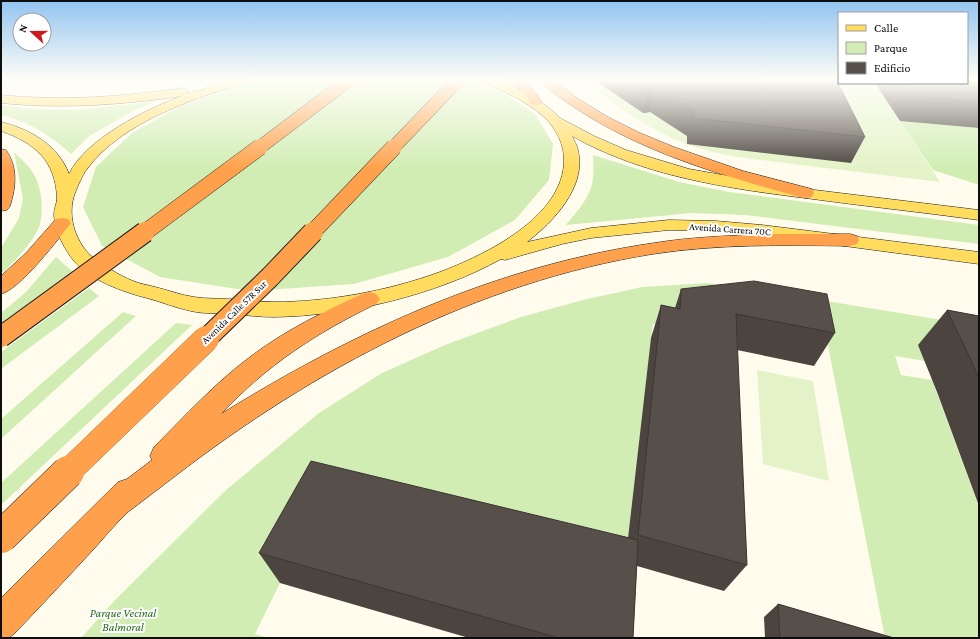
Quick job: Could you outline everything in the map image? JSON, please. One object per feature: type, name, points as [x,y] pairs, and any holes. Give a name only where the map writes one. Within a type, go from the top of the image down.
[{"type":"highway","points":[[1,337],[186,202],[310,109]]},
{"type":"highway","name":"Avenida Calle 57R Sur","points":[[1,536],[270,277],[431,109]]},
{"type":"highway","points":[[584,109],[647,141],[718,168],[806,193]]},
{"type":"highway","points":[[1,153],[4,156],[7,175],[4,197],[1,206]]},
{"type":"highway","points":[[1,287],[33,257],[62,223]]},
{"type":"highway","points":[[118,502],[228,422],[322,365],[406,322],[483,291],[557,269],[636,252],[700,244],[773,239],[850,240]]},
{"type":"highway","points":[[1,624],[240,378],[272,353],[321,322],[369,299]]},
{"type":"main road","points":[[64,197],[81,167],[108,141],[144,118],[164,109]]},
{"type":"main road","points":[[544,109],[557,121],[601,146],[625,156],[673,171],[734,183],[979,214]]},
{"type":"main road","points":[[1,126],[36,142],[51,156],[61,174],[64,197],[62,223],[80,257],[124,286],[193,305],[278,309],[369,299],[411,289],[449,276],[483,261],[518,240],[545,217],[562,195],[571,174],[572,154],[568,137],[557,121]]},
{"type":"main road","name":"Avenida Carrera 70C","points":[[483,261],[560,238],[620,229],[669,225],[762,230],[850,240],[979,258]]},
{"type":"green space","points":[[1,109],[138,109],[89,136],[71,154],[47,135],[20,121],[1,115]]},
{"type":"green space","points":[[175,109],[527,109],[535,114],[553,144],[549,180],[515,220],[448,257],[354,284],[250,291],[160,277],[102,246],[83,207],[96,167],[132,133]]},
{"type":"green space","points":[[621,109],[892,109],[940,182],[725,155],[686,144],[644,123]]},
{"type":"green space","points":[[900,121],[979,128],[979,185],[933,170]]},
{"type":"green space","points":[[14,152],[28,166],[36,179],[41,198],[42,214],[38,230],[29,244],[1,274],[1,248],[19,218],[23,199]]},
{"type":"green space","points":[[593,155],[679,182],[729,192],[979,225],[979,244],[745,215],[692,213],[566,225],[579,209],[590,191],[593,174]]},
{"type":"green space","points":[[56,257],[73,272],[1,323],[1,313],[26,292]]},
{"type":"green space","name":"Parque Vecinal Balmoral","points":[[706,283],[723,285],[670,322],[653,324],[625,563],[280,583],[255,634],[268,638],[81,638],[116,599],[226,490],[319,413],[382,373],[445,345],[521,317],[583,300],[642,287]]},
{"type":"green space","points":[[89,288],[99,296],[1,369],[1,352]]},
{"type":"green space","points":[[771,292],[979,326],[925,361],[895,356],[901,375],[932,380],[979,507],[979,638],[885,638],[825,330]]},
{"type":"green space","points":[[123,312],[136,316],[1,439],[1,419]]},
{"type":"green space","points":[[176,323],[192,325],[1,505],[1,483]]},
{"type":"green space","points":[[757,370],[813,381],[829,481],[763,464]]},
{"type":"building","points":[[690,109],[851,109],[865,137],[694,118],[694,111]]},
{"type":"building","points":[[754,281],[827,294],[835,333],[736,314],[747,565],[638,535],[661,305],[680,309],[681,289]]},
{"type":"building","points":[[947,310],[979,316],[979,378],[970,358]]},
{"type":"building","points":[[311,461],[638,540],[633,638],[559,638],[259,553]]},
{"type":"building","points":[[778,604],[894,638],[780,638]]}]
